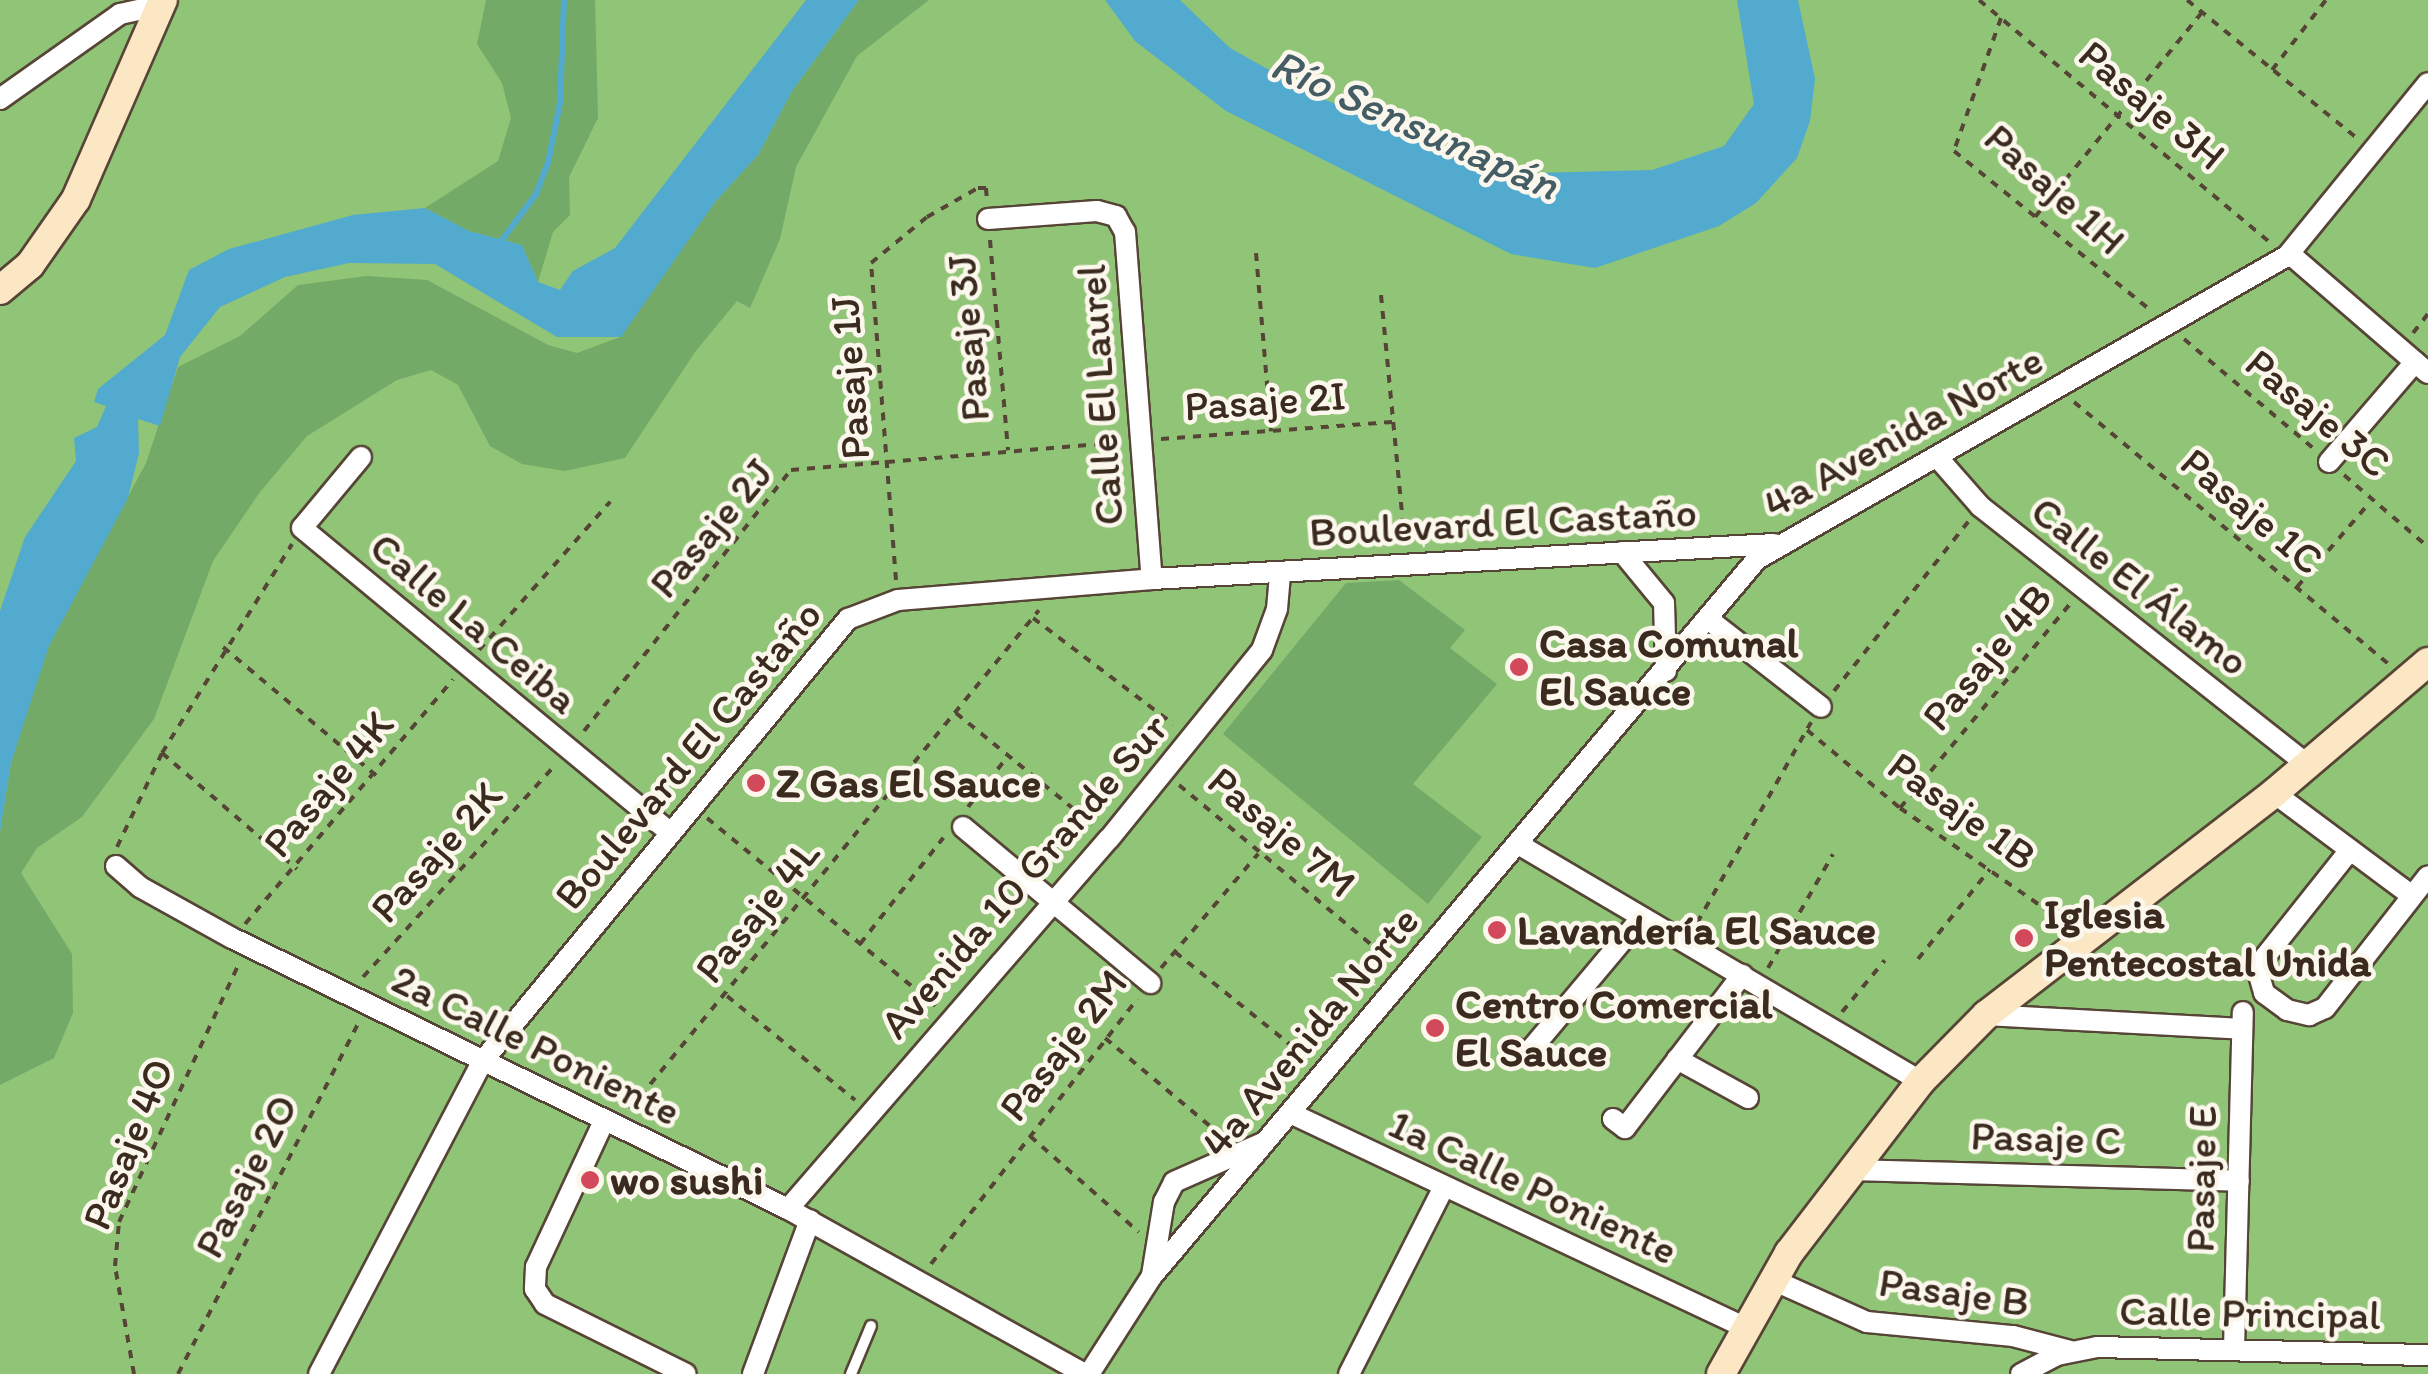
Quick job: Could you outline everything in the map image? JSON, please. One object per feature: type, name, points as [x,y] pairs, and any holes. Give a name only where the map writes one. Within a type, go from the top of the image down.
[{"type":"street","points":[[0,99],[120,14],[162,3]]},
{"type":"street","points":[[0,290],[30,265],[76,200],[162,3]]},
{"type":"street","name":"4a Avenida Norte","points":[[1087,1374],[1152,1276],[1774,544],[2059,390],[2288,255],[2428,83]]},
{"type":"street","name":"Calle El Laurel","points":[[988,219],[1096,212],[1116,216],[1125,232],[1152,579]]},
{"type":"street","points":[[2288,255],[2422,367],[2329,462]]},
{"type":"street","points":[[302,528],[361,457]]},
{"type":"street","name":"Calle El Álamo","points":[[1938,458],[1980,506],[2305,763]]},
{"type":"street","name":"Calle La Ceiba","points":[[302,528],[670,832]]},
{"type":"street","name":"Boulevard El Castaño","points":[[319,1374],[482,1062],[832,633],[872,606],[898,600],[1152,579],[1774,544]]},
{"type":"street","points":[[1622,552],[1664,603],[1666,671]]},
{"type":"street","name":"Avenida 10 Grande Sur","points":[[788,1209],[869,1111],[1110,838],[1262,650],[1277,609],[1280,574]]},
{"type":"street","points":[[1708,619],[1822,708]]},
{"type":"street","points":[[1721,1374],[1773,1280],[1852,1170],[1921,1081],[1986,1014],[2274,793],[2417,670]]},
{"type":"street","points":[[2274,793],[2412,896]]},
{"type":"street","points":[[956,827],[1150,982]]},
{"type":"street","points":[[1518,844],[1921,1081]]},
{"type":"street","points":[[2350,850],[2265,958],[2258,976],[2264,993],[2309,1016],[2325,1008],[2428,876]]},
{"type":"street","name":"2a Calle Poniente","points":[[116,866],[140,888],[240,942],[810,1220],[921,1278],[1087,1374]]},
{"type":"street","points":[[1514,1048],[1528,1053],[1642,917]]},
{"type":"street","points":[[1614,1119],[1624,1128],[1678,1059],[1750,981]]},
{"type":"street","name":"Pasaje E","points":[[1986,1014],[2243,1020],[2234,1348]]},
{"type":"street","points":[[1678,1059],[1748,1098]]},
{"type":"street","name":"1a Calle Poniente","points":[[1290,1113],[1744,1327]]},
{"type":"street","points":[[610,1124],[536,1267],[535,1289],[545,1304],[686,1374]]},
{"type":"street","points":[[1152,1276],[1174,1182],[1266,1141]]},
{"type":"street","name":"Pasaje C","points":[[1852,1170],[2238,1181]]},
{"type":"street","points":[[1350,1374],[1443,1188]]},
{"type":"street","points":[[753,1374],[810,1220]]},
{"type":"street","name":"Pasaje B","points":[[1773,1280],[1867,1322],[2013,1336],[2070,1351]]},
{"type":"street","name":"Calle Principal","points":[[2070,1351],[2234,1348],[2428,1355]]},
{"type":"street","points":[[2022,1374],[2070,1351]]},
{"type":"lane","points":[[851,1374],[871,1326]]},
{"type":"path","name":"Pasaje 3H","points":[[1979,0],[2288,255]]},
{"type":"path","points":[[2187,0],[2373,152]]},
{"type":"path","points":[[2272,70],[2326,0]]},
{"type":"path","points":[[2035,217],[2202,12]]},
{"type":"path","name":"Pasaje 1H","points":[[2001,18],[1954,151],[2169,326]]},
{"type":"path","name":"Pasaje 1J","points":[[898,600],[871,263],[928,217],[978,188],[986,188],[988,219]]},
{"type":"path","name":"Pasaje 3J","points":[[988,219],[1008,452]]},
{"type":"path","points":[[1256,253],[1271,431]]},
{"type":"path","points":[[1381,295],[1396,422],[1406,562]]},
{"type":"path","name":"Pasaje 3C","points":[[2169,326],[2428,546]]},
{"type":"path","name":"Pasaje 1C","points":[[2059,390],[2297,587],[2417,670]]},
{"type":"path","name":"Pasaje 2I","points":[[1139,440],[1396,422]]},
{"type":"path","name":"Pasaje 2J","points":[[568,750],[791,470],[1139,440]]},
{"type":"path","name":"Pasaje 4K","points":[[240,942],[465,666],[610,502]]},
{"type":"path","points":[[2297,587],[2370,502]]},
{"type":"path","points":[[116,866],[117,838],[162,753],[302,528]]},
{"type":"path","name":"Pasaje 4L","points":[[610,1124],[727,996],[1054,590]]},
{"type":"path","name":"Pasaje 4B","points":[[1900,808],[2082,590]]},
{"type":"path","points":[[1033,618],[1192,739]]},
{"type":"path","points":[[224,648],[376,776]]},
{"type":"path","points":[[956,713],[1110,838]]},
{"type":"path","name":"Pasaje 1B","points":[[1807,730],[1900,808],[2086,938]]},
{"type":"path","name":"Pasaje 2K","points":[[348,994],[568,750]]},
{"type":"path","points":[[162,753],[297,869]]},
{"type":"path","points":[[860,944],[956,827],[1008,756]]},
{"type":"path","name":"Pasaje 7M","points":[[1164,772],[1408,976]]},
{"type":"path","points":[[692,805],[951,1018]]},
{"type":"path","name":"Pasaje 2M","points":[[921,1278],[1105,1038],[1258,854]]},
{"type":"path","points":[[1750,981],[1834,854]]},
{"type":"path","points":[[1918,959],[1990,869]]},
{"type":"path","name":"Pasaje 4O","points":[[134,1374],[114,1266],[120,1222],[240,942]]},
{"type":"path","points":[[1175,952],[1325,1072]]},
{"type":"path","points":[[1829,1027],[1885,960]]},
{"type":"path","points":[[727,996],[869,1111]]},
{"type":"path","name":"Pasaje 2O","points":[[178,1374],[368,1004]]},
{"type":"path","points":[[1105,1038],[1240,1152]]},
{"type":"path","points":[[1030,1136],[1156,1247]]},
{"type":"green space","points":[[0,0],[2428,0],[2428,1374],[0,1374]]},
{"type":"green space","points":[[486,0],[595,0],[598,118],[569,177],[570,215],[553,232],[538,282],[522,245],[469,231],[425,208],[498,161],[511,118],[502,83],[477,44]]},
{"type":"green space","points":[[859,0],[929,0],[857,56],[796,167],[780,239],[750,308],[737,301],[695,352],[625,458],[565,471],[522,464],[490,446],[458,385],[431,370],[397,380],[307,436],[260,492],[213,561],[154,719],[82,817],[37,848],[21,873],[72,954],[73,1013],[54,1058],[0,1085],[0,832],[11,763],[46,651],[146,463],[178,367],[240,336],[298,285],[367,276],[427,280],[548,345],[577,353],[620,337],[715,202],[758,155],[792,91]]},
{"type":"green space","points":[[1399,580],[1465,630],[1450,648],[1497,684],[1413,784],[1482,837],[1428,904],[1223,734],[1346,583]]},
{"type":"water","points":[[806,0],[859,0],[792,91],[758,155],[715,202],[621,337],[557,337],[435,264],[349,263],[285,277],[220,307],[180,357],[160,426],[138,419],[139,453],[128,498],[49,646],[11,763],[0,832],[0,611],[25,537],[76,461],[74,438],[97,427],[106,406],[94,402],[98,389],[165,335],[189,270],[229,249],[353,215],[425,208],[469,231],[522,245],[538,282],[560,290],[573,271],[615,248]]},
{"type":"water","points":[[1105,0],[1180,0],[1230,48],[1312,94],[1461,157],[1532,173],[1652,170],[1724,146],[1754,104],[1737,0],[1798,0],[1815,79],[1810,121],[1797,158],[1756,203],[1719,226],[1595,268],[1511,254],[1226,111],[1135,41]]},
{"type":"waterway","points":[[502,240],[536,194],[548,163],[560,103],[564,0]]},
{"type":"place","name":"Casa Comunal El Sauce","points":[[1519,667]]},
{"type":"place","name":"Z Gas El Sauce","points":[[756,783]]},
{"type":"place","name":"Lavandería El Sauce","points":[[1497,930]]},
{"type":"place","name":"Iglesia Pentecostal Unida","points":[[2024,938]]},
{"type":"place","name":"Centro Comercial El Sauce","points":[[1435,1028]]},
{"type":"place","name":"wo sushi","points":[[590,1180]]},
{"type":"water label","name":"Río Sensunapán","points":[[1415,124]]}]
